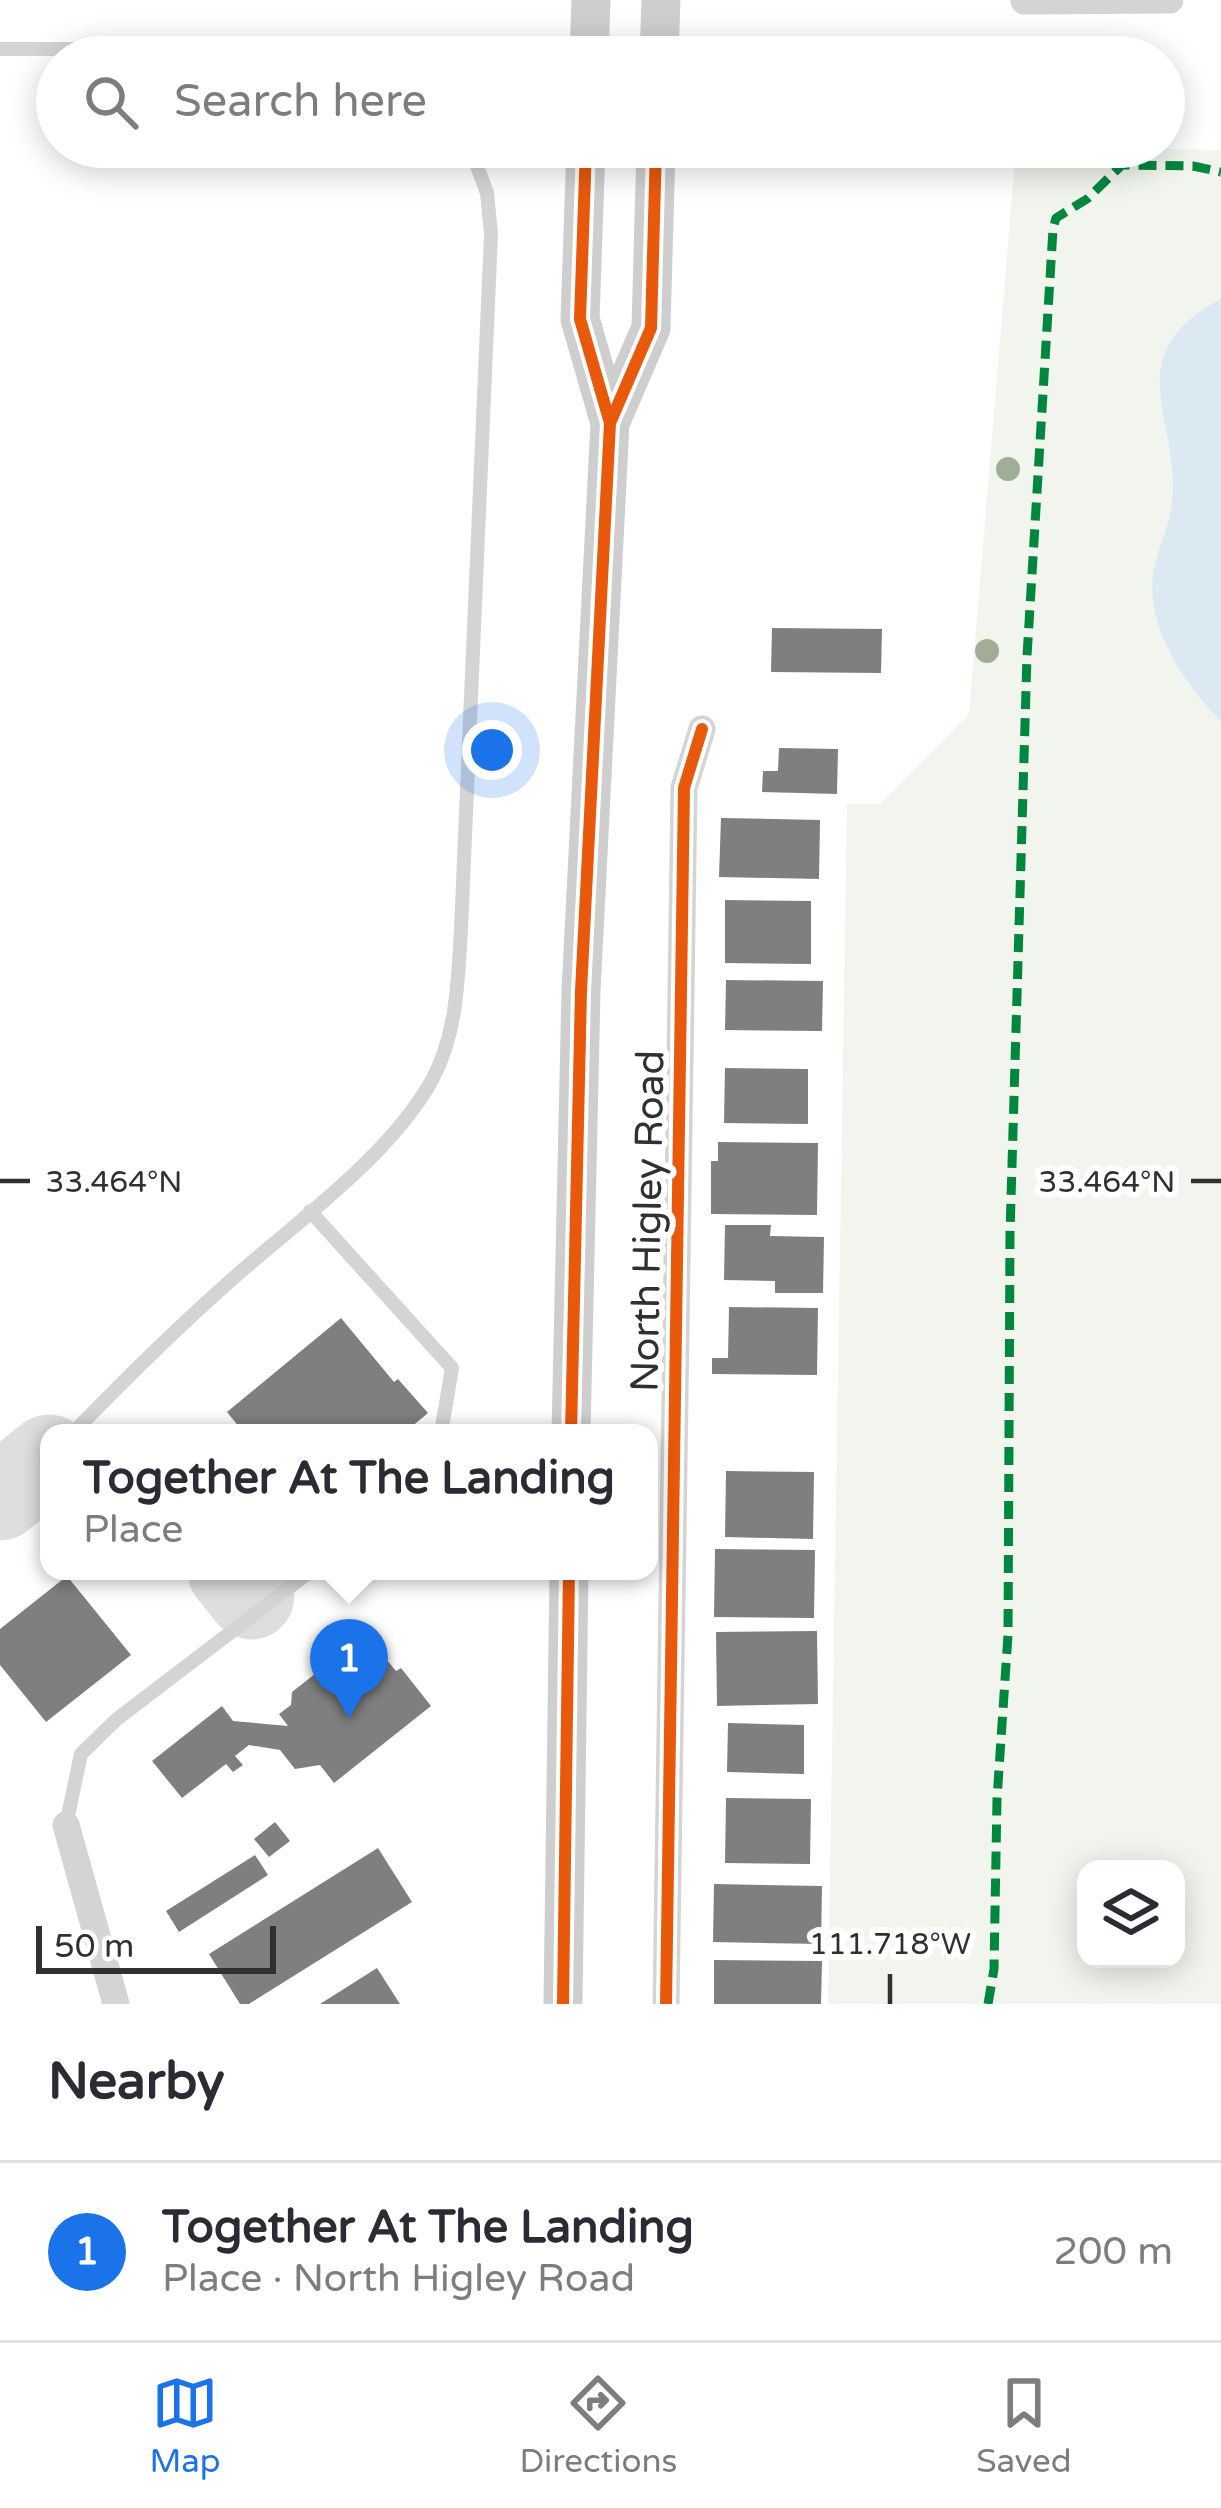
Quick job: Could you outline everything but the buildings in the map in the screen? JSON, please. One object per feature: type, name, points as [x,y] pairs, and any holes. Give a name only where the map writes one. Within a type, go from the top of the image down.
[{"type":"main road","points":[[590,36],[591,0]]},
{"type":"main road","points":[[660,36],[661,0]]},
{"type":"main road","name":"North Higley Road","points":[[572,1424],[580,1038],[610,422],[580,320],[585,168]]},
{"type":"main road","name":"North Higley Road","points":[[610,422],[651,328],[655,168]]},
{"type":"main road","points":[[563,2004],[569,1580]]},
{"type":"street","points":[[1024,1],[1170,0]]},
{"type":"street","name":"North Higley Road","points":[[666,2004],[684,788],[702,729]]},
{"type":"street","points":[[66,1825],[116,2004]]},
{"type":"lane","points":[[0,49],[36,49]]},
{"type":"lane","points":[[82,1424],[167,1336],[398,1128],[432,1080],[447,1042],[456,1006],[490,234],[488,193],[478,168]]},
{"type":"lane","points":[[310,1211],[452,1368],[443,1424]]},
{"type":"lane","points":[[66,1825],[80,1754],[117,1719],[299,1580]]},
{"type":"shaded area","points":[[1185,149],[1221,150],[1221,2004],[828,2004],[847,804],[880,804],[969,714],[1014,168],[1185,168]]},
{"type":"shaded area","points":[[1221,299],[1221,721],[1171,654],[1152,594],[1172,502],[1161,366],[1170,343],[1189,320]]},
{"type":"taxiway","points":[[0,1497],[40,1465]]},
{"type":"taxiway","points":[[238,1580],[251,1596]]},
{"type":"marked path","points":[[1185,166],[1221,172]]},
{"type":"marked path","points":[[988,2004],[994,1969],[997,1799],[1008,1635],[1010,1233],[1027,656],[1053,229],[1056,218],[1087,199],[1119,168]]},
{"type":"cycle path","points":[[571,1424],[581,991],[610,423],[580,319],[585,168]]},
{"type":"cycle path","points":[[610,423],[651,328],[655,168]]},
{"type":"cycle path","points":[[666,2004],[684,788],[702,729]]},
{"type":"cycle path","points":[[563,2004],[569,1580]]},
{"type":"place","name":"Together At The Landing","points":[[349,1718]]}]
